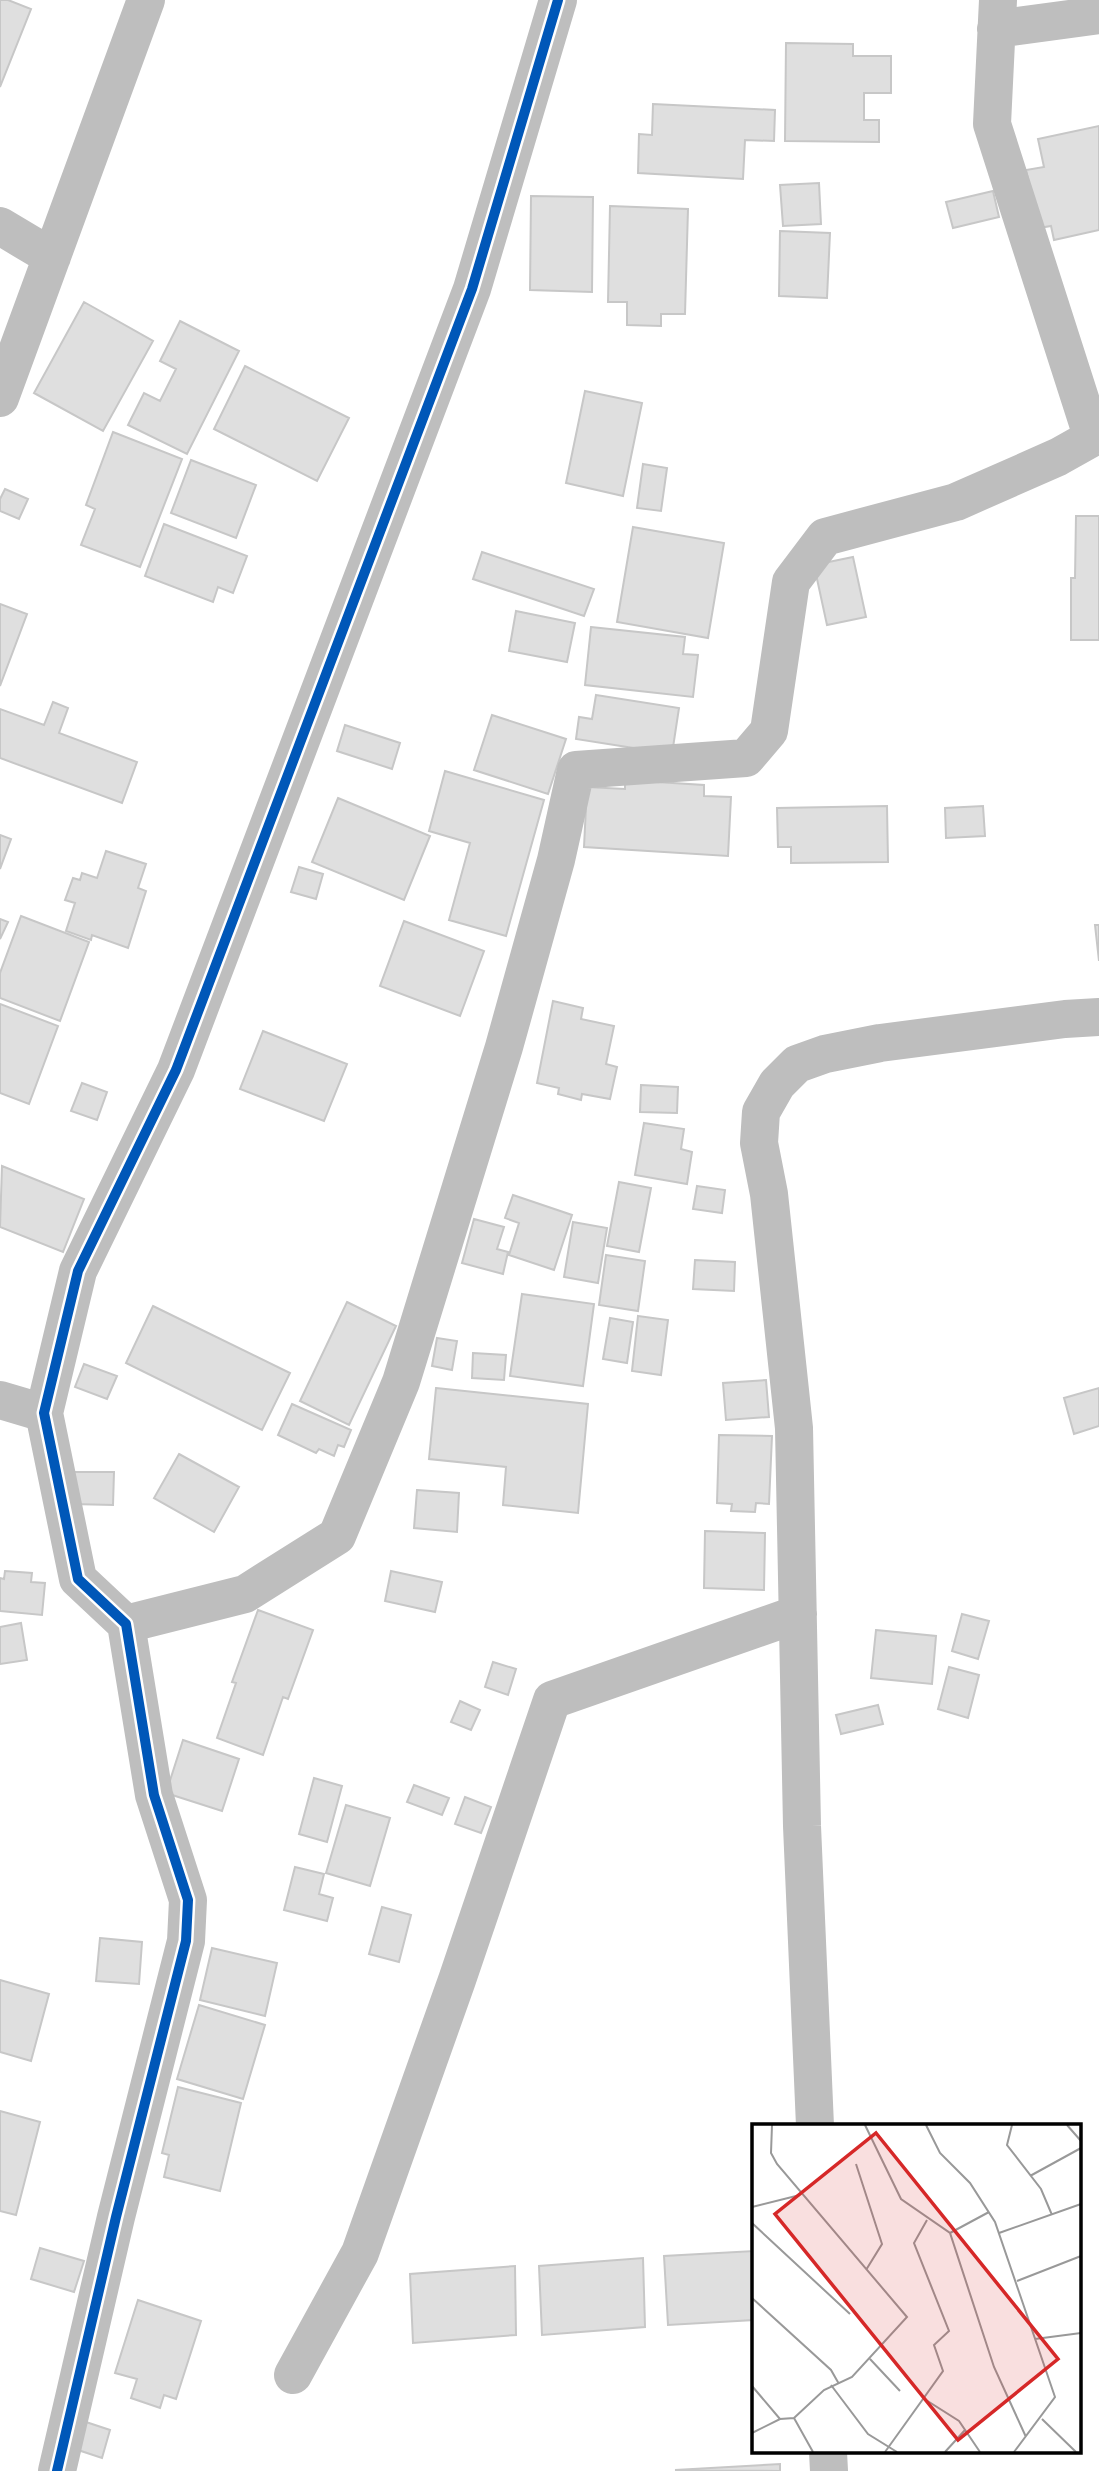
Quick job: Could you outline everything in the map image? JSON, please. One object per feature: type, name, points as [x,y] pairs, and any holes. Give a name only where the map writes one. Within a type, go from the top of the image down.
[{"type":"street","points":[[0,398],[146,0]]},
{"type":"street","points":[[57,2471],[116,2217],[186,1941],[188,1900],[154,1795],[126,1624],[78,1579],[44,1413],[78,1271],[176,1070],[472,289],[558,0]]},
{"type":"street","points":[[126,1624],[244,1594],[337,1536],[401,1382],[504,1047],[556,860],[576,770],[746,758],[769,732],[791,582],[825,537],[956,502],[1058,457],[1095,435],[992,124],[997,14],[1099,15]]},
{"type":"street","points":[[0,226],[52,257]]},
{"type":"street","points":[[815,2124],[802,1826],[794,1428],[769,1194],[759,1143],[761,1112],[777,1084],[797,1064],[825,1054],[880,1043],[1099,1017]]},
{"type":"street","points":[[0,1400],[44,1413]]},
{"type":"street","points":[[293,2375],[360,2253],[552,1700],[798,1614]]},
{"type":"building","points":[[0,0],[8,0],[31,9],[0,87]]},
{"type":"building","points":[[786,43],[853,44],[853,56],[891,56],[891,93],[864,93],[864,120],[879,120],[879,142],[785,141]]},
{"type":"building","points":[[653,104],[775,110],[774,141],[745,140],[743,179],[638,173],[639,134],[652,135]]},
{"type":"building","points":[[1099,126],[1099,230],[1054,240],[1051,226],[1039,228],[1026,170],[1044,167],[1038,139]]},
{"type":"building","points":[[819,183],[821,224],[783,226],[780,185]]},
{"type":"building","points":[[993,191],[999,217],[953,228],[946,202]]},
{"type":"building","points":[[531,196],[593,197],[592,292],[530,290]]},
{"type":"building","points":[[610,206],[688,209],[685,314],[661,314],[661,326],[627,325],[627,302],[608,302]]},
{"type":"building","points":[[780,231],[830,233],[827,298],[779,296]]},
{"type":"building","points":[[84,302],[153,341],[103,431],[34,393]]},
{"type":"building","points":[[180,321],[239,351],[187,454],[128,425],[144,393],[160,401],[176,369],[160,361]]},
{"type":"building","points":[[245,366],[349,418],[317,481],[214,429]]},
{"type":"building","points":[[585,391],[642,403],[623,496],[566,483]]},
{"type":"building","points":[[113,432],[182,459],[140,567],[81,545],[95,509],[86,505]]},
{"type":"building","points":[[191,460],[256,485],[236,538],[171,513]]},
{"type":"building","points":[[643,464],[667,468],[661,511],[637,508]]},
{"type":"building","points":[[5,489],[28,499],[19,519],[0,511],[0,499]]},
{"type":"building","points":[[1076,516],[1099,516],[1099,640],[1071,640],[1071,578],[1075,578]]},
{"type":"building","points":[[164,524],[247,556],[233,593],[218,587],[213,602],[145,576]]},
{"type":"building","points":[[633,527],[724,543],[708,638],[617,622]]},
{"type":"building","points":[[482,552],[594,589],[584,616],[473,579]]},
{"type":"building","points":[[853,557],[866,617],[827,625],[814,565]]},
{"type":"building","points":[[0,604],[27,614],[0,686]]},
{"type":"building","points":[[516,611],[575,623],[567,662],[509,651]]},
{"type":"building","points":[[591,627],[685,637],[683,654],[698,655],[693,697],[585,685]]},
{"type":"building","points":[[596,695],[679,708],[672,754],[576,739],[579,717],[592,719]]},
{"type":"building","points":[[53,702],[68,708],[59,733],[137,762],[122,803],[0,758],[0,709],[44,725]]},
{"type":"building","points":[[492,715],[566,739],[548,794],[474,770]]},
{"type":"building","points":[[345,725],[400,743],[392,769],[337,751]]},
{"type":"building","points":[[445,771],[544,800],[506,936],[449,920],[470,843],[429,831]]},
{"type":"building","points":[[625,780],[704,785],[704,796],[731,797],[728,856],[584,847],[587,787],[625,789]]},
{"type":"building","points":[[338,798],[430,836],[404,900],[312,862]]},
{"type":"building","points":[[887,806],[888,862],[791,863],[791,847],[778,847],[777,808]]},
{"type":"building","points":[[983,806],[985,836],[946,838],[945,808]]},
{"type":"building","points":[[0,835],[11,839],[0,869]]},
{"type":"building","points":[[106,851],[146,864],[138,888],[146,891],[128,948],[92,935],[91,940],[66,931],[75,903],[65,900],[73,878],[80,880],[82,873],[97,878]]},
{"type":"building","points":[[299,867],[323,874],[316,899],[291,892]]},
{"type":"building","points":[[21,916],[89,942],[60,1021],[0,998],[0,973]]},
{"type":"building","points":[[0,919],[8,922],[0,939]]},
{"type":"building","points":[[404,921],[484,951],[460,1016],[380,986]]},
{"type":"building","points":[[1095,925],[1099,925],[1099,961]]},
{"type":"building","points":[[553,1001],[583,1008],[581,1019],[614,1026],[606,1064],[617,1067],[610,1099],[582,1094],[581,1100],[558,1094],[559,1088],[537,1083]]},
{"type":"building","points":[[0,1004],[58,1026],[29,1104],[0,1093]]},
{"type":"building","points":[[263,1031],[347,1064],[324,1121],[240,1089]]},
{"type":"building","points":[[82,1083],[107,1092],[97,1120],[71,1111]]},
{"type":"building","points":[[641,1085],[678,1087],[677,1113],[640,1112]]},
{"type":"building","points":[[644,1123],[684,1129],[681,1149],[692,1152],[687,1184],[635,1175]]},
{"type":"building","points":[[2,1166],[84,1199],[63,1252],[0,1227]]},
{"type":"building","points":[[619,1182],[651,1188],[639,1252],[607,1246]]},
{"type":"building","points":[[697,1186],[725,1190],[722,1213],[693,1209]]},
{"type":"building","points":[[513,1195],[572,1215],[554,1270],[509,1255],[519,1223],[505,1218]]},
{"type":"building","points":[[474,1219],[504,1227],[497,1249],[508,1252],[503,1274],[462,1263]]},
{"type":"building","points":[[573,1222],[607,1228],[598,1283],[564,1277]]},
{"type":"building","points":[[606,1255],[645,1261],[638,1311],[599,1305]]},
{"type":"building","points":[[695,1260],[735,1262],[734,1291],[693,1289]]},
{"type":"building","points":[[522,1294],[594,1304],[583,1386],[510,1376]]},
{"type":"building","points":[[347,1302],[396,1326],[349,1425],[300,1401]]},
{"type":"building","points":[[153,1306],[290,1373],[262,1430],[126,1363]]},
{"type":"building","points":[[638,1316],[668,1320],[661,1375],[632,1371]]},
{"type":"building","points":[[610,1318],[633,1322],[627,1363],[603,1359]]},
{"type":"building","points":[[437,1338],[457,1341],[452,1370],[432,1366]]},
{"type":"building","points":[[473,1353],[506,1355],[504,1380],[472,1378]]},
{"type":"building","points":[[84,1364],[117,1376],[107,1399],[75,1387]]},
{"type":"building","points":[[766,1380],[769,1417],[726,1420],[723,1383]]},
{"type":"building","points":[[436,1388],[588,1404],[578,1513],[503,1505],[506,1467],[429,1459]]},
{"type":"building","points":[[1099,1388],[1099,1426],[1074,1434],[1064,1398]]},
{"type":"building","points":[[292,1404],[351,1430],[344,1447],[338,1445],[334,1456],[319,1449],[316,1453],[278,1435]]},
{"type":"building","points":[[719,1435],[772,1436],[769,1504],[756,1503],[755,1512],[731,1511],[732,1504],[717,1503]]},
{"type":"building","points":[[179,1454],[239,1487],[214,1532],[154,1498]]},
{"type":"building","points":[[73,1472],[114,1472],[113,1505],[72,1504]]},
{"type":"building","points":[[417,1490],[459,1493],[457,1532],[414,1528]]},
{"type":"building","points":[[705,1531],[765,1533],[764,1590],[704,1588]]},
{"type":"building","points":[[5,1571],[32,1573],[31,1582],[45,1583],[42,1615],[0,1611],[0,1578],[4,1579]]},
{"type":"building","points":[[391,1571],[442,1582],[435,1612],[385,1601]]},
{"type":"building","points":[[258,1610],[313,1630],[288,1699],[283,1697],[263,1755],[217,1738],[236,1683],[232,1682]]},
{"type":"building","points":[[962,1614],[989,1621],[978,1659],[952,1651]]},
{"type":"building","points":[[21,1623],[27,1660],[0,1664],[0,1627]]},
{"type":"building","points":[[876,1630],[936,1636],[932,1684],[871,1678]]},
{"type":"building","points":[[493,1662],[516,1669],[508,1695],[485,1687]]},
{"type":"building","points":[[949,1667],[979,1675],[968,1718],[938,1709]]},
{"type":"building","points":[[460,1701],[480,1710],[471,1730],[451,1722]]},
{"type":"building","points":[[878,1705],[883,1724],[841,1734],[836,1715]]},
{"type":"building","points":[[183,1740],[239,1759],[222,1811],[166,1793]]},
{"type":"building","points":[[314,1778],[342,1786],[327,1842],[299,1834]]},
{"type":"building","points":[[414,1785],[449,1798],[442,1815],[407,1802]]},
{"type":"building","points":[[465,1797],[491,1807],[481,1833],[455,1824]]},
{"type":"building","points":[[346,1805],[390,1818],[370,1886],[326,1873]]},
{"type":"building","points":[[295,1867],[324,1874],[319,1894],[333,1898],[327,1921],[284,1910]]},
{"type":"building","points":[[382,1907],[411,1915],[399,1962],[369,1954]]},
{"type":"building","points":[[100,1938],[142,1942],[139,1984],[96,1981]]},
{"type":"building","points":[[212,1948],[277,1963],[265,2016],[200,2000]]},
{"type":"building","points":[[0,1980],[49,1994],[31,2061],[0,2052]]},
{"type":"building","points":[[199,2005],[265,2025],[243,2099],[177,2079]]},
{"type":"building","points":[[178,2087],[241,2103],[220,2191],[164,2177],[169,2155],[162,2153]]},
{"type":"building","points":[[0,2111],[40,2122],[16,2215],[0,2211]]},
{"type":"building","points":[[40,2248],[84,2261],[74,2292],[31,2279]]},
{"type":"building","points":[[752,2251],[752,2320],[668,2325],[664,2256]]},
{"type":"building","points":[[643,2258],[645,2327],[542,2335],[539,2266]]},
{"type":"building","points":[[515,2266],[516,2335],[413,2343],[410,2274]]},
{"type":"building","points":[[138,2300],[201,2321],[176,2399],[164,2395],[160,2408],[131,2398],[137,2379],[115,2373]]},
{"type":"building","points":[[86,2422],[110,2430],[102,2458],[78,2450]]},
{"type":"building","points":[[780,2464],[780,2471],[675,2470]]},
{"type":"cycle path","points":[[57,2471],[116,2217],[186,1941],[188,1900],[154,1795],[126,1624],[78,1579],[44,1413],[78,1271],[176,1070],[472,289],[558,0]]}]
